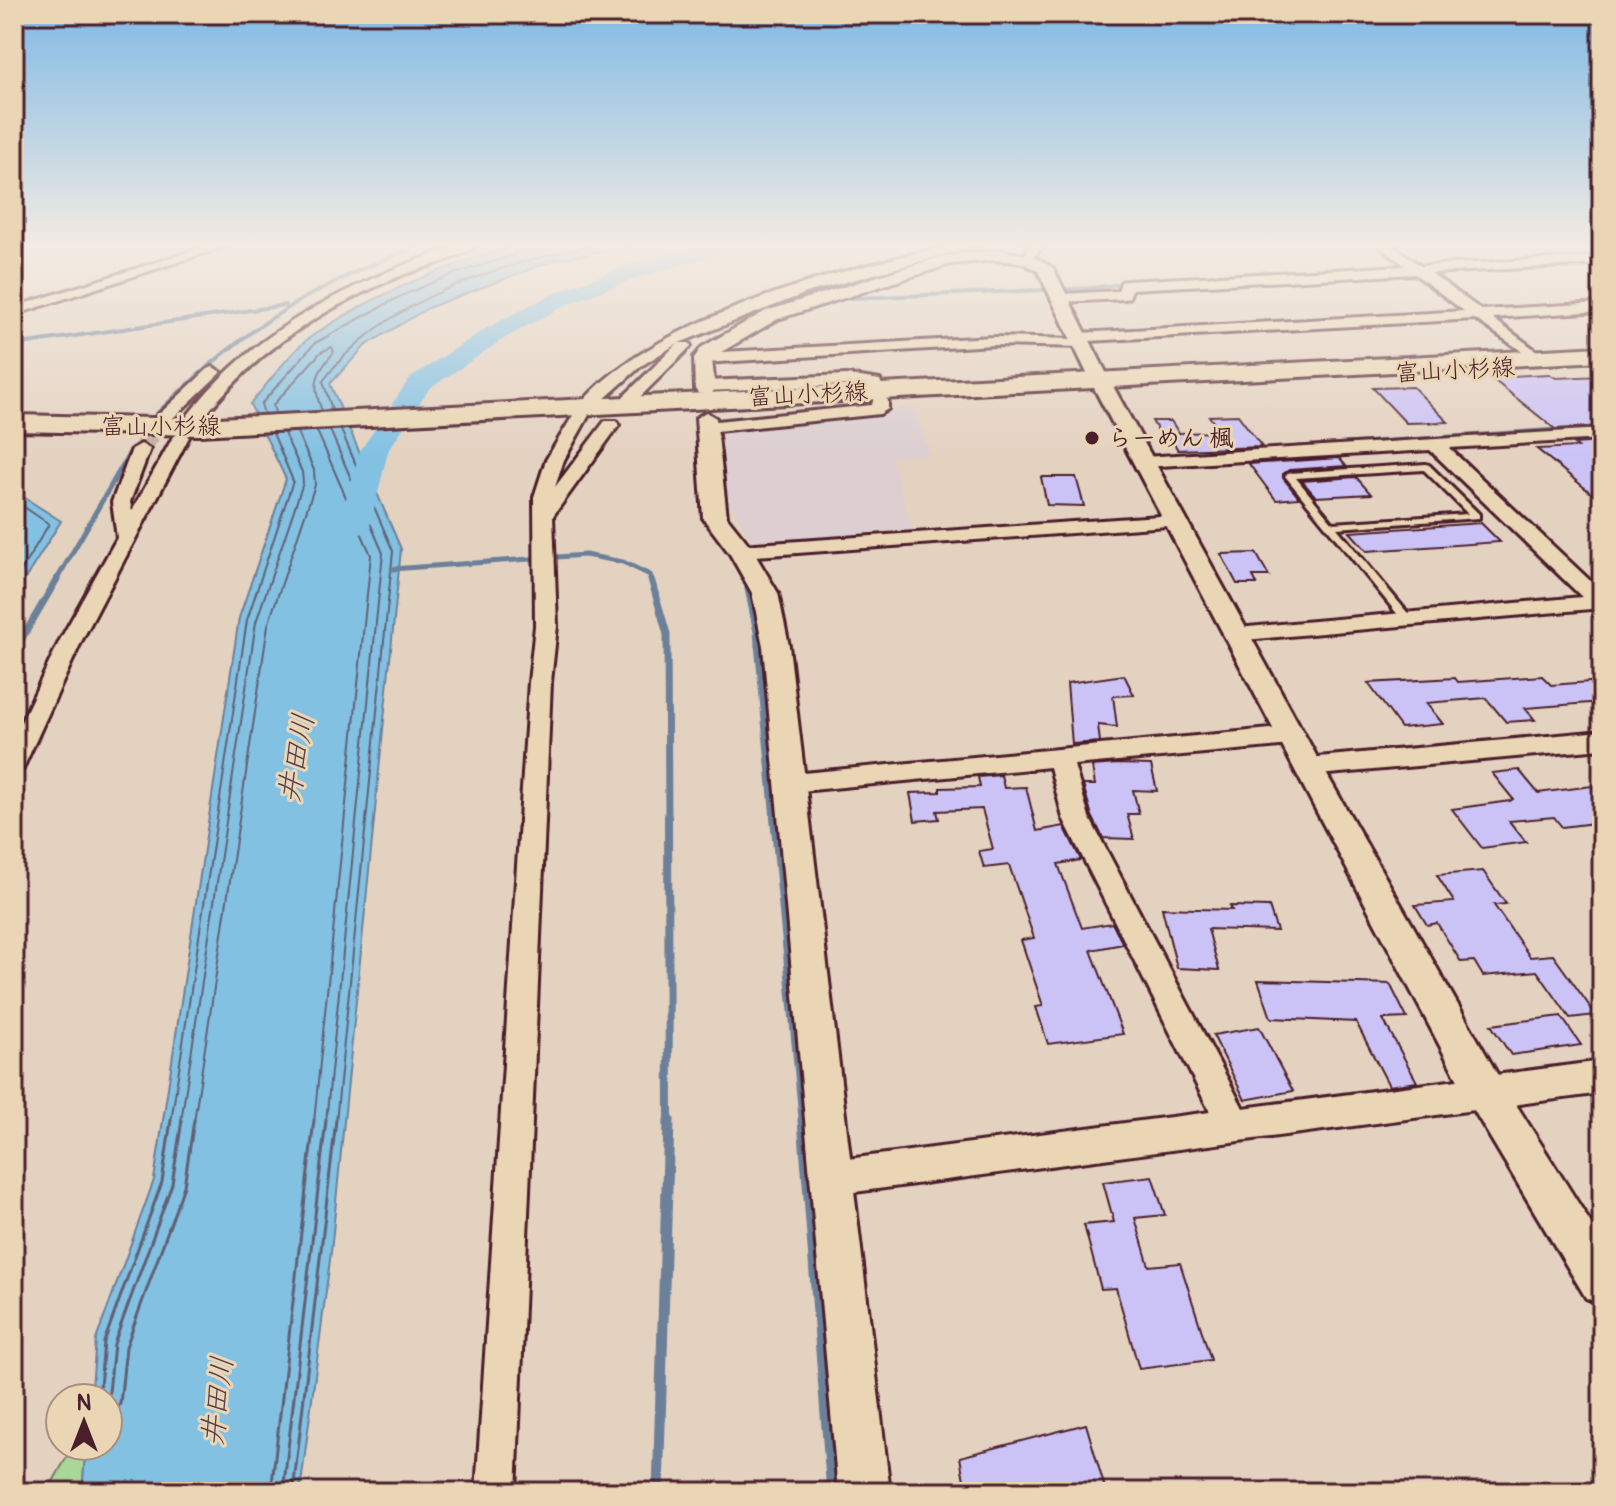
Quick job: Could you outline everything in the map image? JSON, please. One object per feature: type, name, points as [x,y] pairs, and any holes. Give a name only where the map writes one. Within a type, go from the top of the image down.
[{"type":"main road","name":"富山小杉線","points":[[1102,384],[1602,354]]},
{"type":"main road","name":"富山小杉線","points":[[14,435],[1602,363]]},
{"type":"main road","name":"富山小杉線","points":[[14,423],[185,429]]},
{"type":"street","points":[[185,429],[206,399],[245,359],[310,314]]},
{"type":"street","points":[[496,1492],[540,682],[546,626],[543,497],[555,460],[580,411],[651,352],[738,314]]},
{"type":"street","points":[[703,358],[735,334],[774,314]]},
{"type":"street","points":[[1069,314],[1102,384],[1234,634],[1486,1093],[1602,1282]]},
{"type":"street","points":[[703,358],[993,341],[1029,344],[1489,314]]},
{"type":"street","points":[[1478,315],[1536,357]]},
{"type":"street","points":[[631,397],[708,325]]},
{"type":"street","points":[[703,358],[705,388],[847,380],[874,383],[880,409],[852,414],[707,422],[715,518],[741,551],[765,593],[776,646],[864,1492]]},
{"type":"street","points":[[14,762],[46,689],[214,371],[245,359]]},
{"type":"street","points":[[543,516],[611,425]]},
{"type":"street","points":[[1143,462],[1602,434]]},
{"type":"street","points":[[1234,634],[1600,602],[1434,444]]},
{"type":"street","points":[[126,538],[121,502],[141,449]]},
{"type":"street","points":[[741,551],[1174,521]]},
{"type":"street","points":[[791,782],[1291,736]]},
{"type":"street","points":[[1307,767],[1602,740]]},
{"type":"street","points":[[1060,758],[1076,818],[1234,1125]]},
{"type":"street","points":[[832,1178],[1602,1077]]},
{"type":"lane","points":[[1329,526],[1476,516],[1426,467],[1289,476],[1329,526],[1407,619]]},
{"type":"shaded area","points":[[912,407],[931,455],[891,458],[914,535],[755,545],[725,495],[722,427],[851,419]]},
{"type":"green space","points":[[64,1462],[85,1462],[82,1492],[47,1492]]},
{"type":"water","points":[[347,314],[418,314],[365,346],[330,384],[401,549],[331,1252],[300,1492],[82,1492],[85,1462],[124,1462],[124,1382],[92,1382],[96,1340],[154,1180],[239,618],[286,479],[250,404],[312,336]]},
{"type":"water","points":[[14,491],[61,521],[17,592],[14,589]]},
{"type":"building","points":[[1549,374],[1556,378],[1602,376],[1602,426],[1555,429],[1490,377]]},
{"type":"building","points":[[1413,387],[1448,422],[1406,423],[1373,388]]},
{"type":"building","points":[[1238,415],[1262,447],[1178,450],[1171,439],[1163,439],[1152,421],[1171,421],[1179,433],[1220,432],[1209,416]]},
{"type":"building","points":[[1602,442],[1602,502],[1537,449],[1578,447],[1574,444]]},
{"type":"building","points":[[1339,458],[1346,466],[1289,470],[1283,474],[1299,498],[1276,500],[1249,464]]},
{"type":"building","points":[[1041,477],[1076,477],[1084,506],[1047,505]]},
{"type":"building","points":[[1356,477],[1371,494],[1316,497],[1302,481]]},
{"type":"building","points":[[1481,523],[1500,542],[1367,551],[1350,532]]},
{"type":"building","points":[[1256,553],[1269,576],[1253,576],[1257,584],[1237,584],[1221,554]]},
{"type":"building","points":[[1124,675],[1134,695],[1113,696],[1117,727],[1098,725],[1100,742],[1072,744],[1067,683]]},
{"type":"building","points":[[1542,676],[1551,685],[1602,681],[1602,702],[1525,708],[1535,720],[1506,722],[1486,698],[1426,703],[1443,724],[1401,728],[1368,683],[1455,678],[1458,682]]},
{"type":"building","points":[[1151,765],[1157,791],[1133,790],[1139,814],[1127,814],[1134,839],[1103,838],[1092,816],[1083,785],[1095,785],[1092,766]]},
{"type":"building","points":[[1519,770],[1538,793],[1592,786],[1602,797],[1602,822],[1562,827],[1554,817],[1509,821],[1526,842],[1482,848],[1452,809],[1510,801],[1513,799],[1492,773]]},
{"type":"building","points":[[1001,775],[1004,788],[1026,787],[1037,831],[1064,826],[1081,860],[1058,864],[1082,928],[1112,923],[1123,944],[1091,950],[1123,1034],[1048,1044],[1036,1007],[1043,1006],[1021,940],[1034,938],[1009,865],[984,868],[979,851],[993,849],[982,809],[937,811],[939,819],[915,821],[910,793],[940,792],[940,788],[980,787],[978,777]]},
{"type":"building","points":[[1483,871],[1506,904],[1494,905],[1530,957],[1553,955],[1596,1015],[1570,1018],[1537,971],[1483,976],[1474,961],[1461,962],[1437,923],[1427,925],[1415,905],[1454,902],[1437,875]]},
{"type":"building","points":[[1230,906],[1269,907],[1277,931],[1208,929],[1219,970],[1177,968],[1162,908],[1232,910]]},
{"type":"building","points":[[1258,980],[1390,984],[1407,1018],[1383,1019],[1417,1082],[1389,1086],[1356,1022],[1271,1018]]},
{"type":"building","points":[[1561,1016],[1581,1045],[1511,1055],[1491,1025]]},
{"type":"building","points":[[1259,1027],[1293,1091],[1245,1100],[1213,1035]]},
{"type":"building","points":[[1152,1176],[1165,1215],[1135,1218],[1149,1266],[1180,1263],[1211,1360],[1139,1369],[1116,1288],[1101,1289],[1084,1225],[1114,1222],[1103,1182]]},
{"type":"building","points":[[1086,1424],[1106,1492],[966,1492],[960,1457]]},
{"type":"waterway","points":[[14,345],[222,314]]},
{"type":"waterway","points":[[179,393],[236,344],[278,314]]},
{"type":"waterway","name":"井田川","points":[[354,526],[374,451],[419,384],[496,333],[531,314]]},
{"type":"waterway","points":[[696,392],[693,356],[716,337],[745,324]]},
{"type":"waterway","points":[[156,415],[181,391]]},
{"type":"waterway","points":[[1271,449],[1602,427]]},
{"type":"waterway","points":[[698,448],[702,496]]},
{"type":"waterway","points":[[56,581],[132,449]]},
{"type":"waterway","points":[[717,536],[738,565]]},
{"type":"waterway","points":[[392,569],[585,555],[623,562],[650,575],[652,581]]},
{"type":"waterway","points":[[14,652],[57,579]]},
{"type":"waterway","points":[[651,579],[667,634],[668,819]]},
{"type":"waterway","points":[[746,579],[757,632],[774,819]]},
{"type":"waterway","points":[[668,817],[669,1120]]},
{"type":"waterway","points":[[774,817],[803,1122]]},
{"type":"waterway","points":[[658,1492],[669,1120]]},
{"type":"waterway","points":[[803,1120],[832,1492]]},
{"type":"tunnel","points":[[141,449],[163,419]]},
{"type":"place","name":"らーめん 楓","points":[[1092,438]]}]
